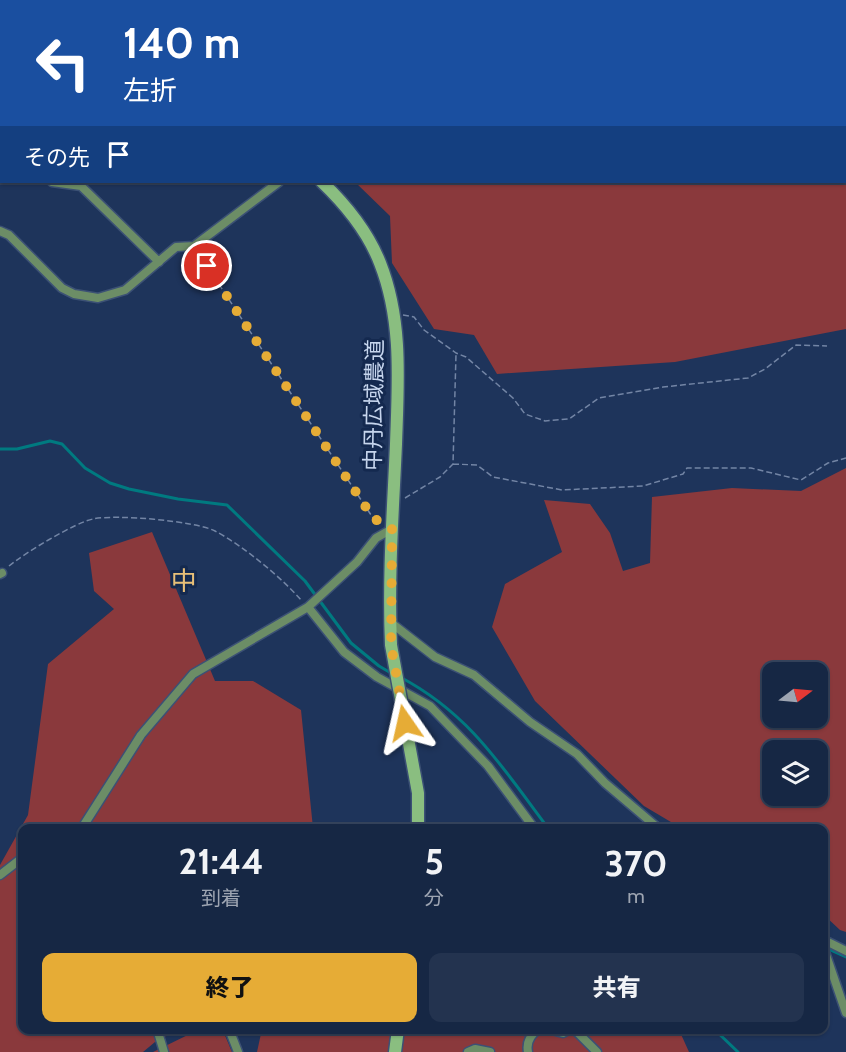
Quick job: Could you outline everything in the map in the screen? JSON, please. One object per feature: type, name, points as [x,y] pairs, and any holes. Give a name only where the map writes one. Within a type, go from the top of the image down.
[{"type":"street","points":[[59,183],[81,186],[159,262]]},
{"type":"street","points":[[0,231],[9,235],[62,288],[74,294],[98,298],[125,290],[176,247],[194,246],[278,183]]},
{"type":"street","name":"中丹広域農道","points":[[323,183],[340,199],[380,262],[394,314],[398,384],[392,529],[391,645],[418,793],[418,824]]},
{"type":"street","points":[[85,824],[141,735],[193,674],[308,607],[357,562],[376,538],[392,529]]},
{"type":"street","points":[[308,607],[344,652],[377,677],[430,706],[488,766],[531,824]]},
{"type":"street","points":[[390,622],[435,657],[474,675],[530,722],[577,754],[620,797],[653,824]]},
{"type":"street","points":[[0,875],[18,861]]},
{"type":"street","points":[[828,941],[846,951]]},
{"type":"street","points":[[828,961],[846,1013]]},
{"type":"street","points":[[159,1034],[164,1052]]},
{"type":"street","points":[[231,1034],[238,1052]]},
{"type":"street","points":[[395,1052],[397,1034]]},
{"type":"street","points":[[577,1034],[597,1052]]},
{"type":"street","points":[[525,1052],[534,1036]]},
{"type":"street","points":[[468,1052],[475,1049],[490,1052]]},
{"type":"path","points":[[194,246],[373,518],[392,529]]},
{"type":"path","points":[[394,314],[414,317],[423,330],[456,353],[466,357],[513,398],[525,414],[545,421],[569,419],[599,398],[663,387],[748,378],[765,369],[796,345],[827,346]]},
{"type":"path","points":[[393,501],[403,499],[440,477],[453,464],[456,353]]},
{"type":"path","points":[[453,464],[477,465],[493,477],[562,490],[643,486],[683,474],[687,468],[751,468],[801,480],[828,463],[846,458]]},
{"type":"path","points":[[1,574],[24,554],[92,519],[187,522],[215,531],[287,584],[308,607]]},
{"type":"shaded area","points":[[356,183],[846,183],[846,329],[675,362],[497,374],[474,335],[434,329],[392,263],[390,216]]},
{"type":"shaded area","points":[[846,468],[846,932],[840,930],[828,919],[828,824],[674,824],[644,806],[535,701],[492,627],[505,584],[562,552],[544,500],[590,504],[610,533],[623,571],[650,563],[652,497],[732,488],[801,491]]},
{"type":"shaded area","points":[[152,532],[215,681],[253,681],[301,710],[313,824],[23,824],[28,815],[48,664],[114,609],[94,591],[89,553]]},
{"type":"shaded area","points":[[18,833],[18,1034],[170,1034],[143,1052],[0,1052],[0,865]]},
{"type":"shaded area","points":[[190,1034],[224,1034],[232,1052],[153,1052]]},
{"type":"shaded area","points":[[261,1034],[681,1034],[689,1052],[257,1052]]},
{"type":"waterway","points":[[0,449],[17,449],[50,441],[62,444],[85,468],[110,483],[178,499],[227,505],[305,581],[351,643],[391,673]]},
{"type":"waterway","points":[[400,677],[425,692],[465,725],[499,763],[545,824]]},
{"type":"waterway","points":[[828,949],[846,957]]},
{"type":"waterway","points":[[719,1034],[738,1052]]},
{"type":"district","name":"中","points":[[184,581]]},
{"type":"route","points":[[207,266],[373,518],[392,529],[391,645],[405,723]]}]
